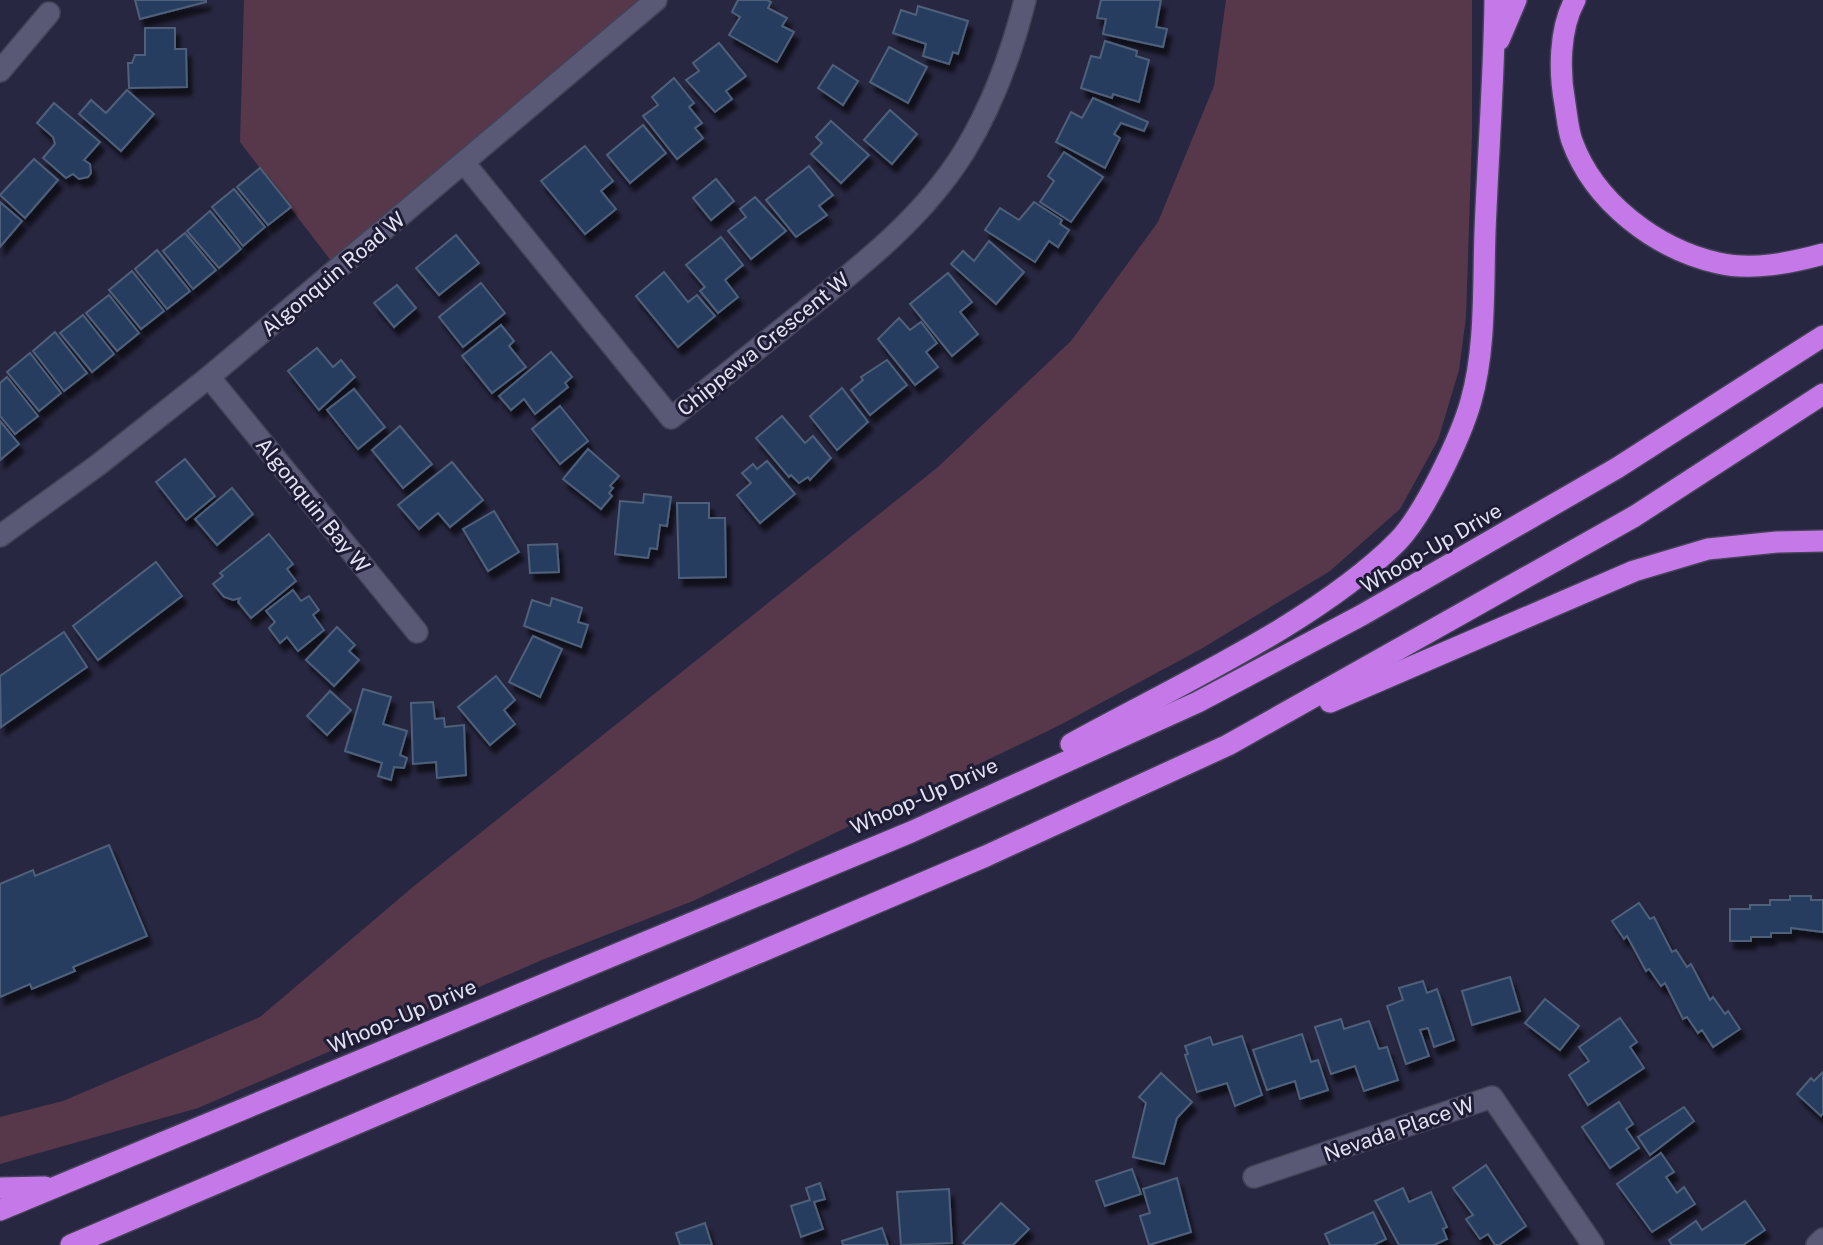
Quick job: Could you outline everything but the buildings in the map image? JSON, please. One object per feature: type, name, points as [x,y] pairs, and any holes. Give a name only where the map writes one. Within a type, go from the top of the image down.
[{"type":"highway","points":[[911,832],[1263,638],[1316,606],[1399,540],[1449,457],[1471,400],[1481,339],[1495,0]]},
{"type":"highway","points":[[1494,52],[1516,0]]},
{"type":"highway","points":[[1575,0],[1570,10],[1559,76],[1572,141],[1605,198],[1656,241],[1719,264],[1785,265],[1823,254]]},
{"type":"highway","name":"Whoop-Up Drive","points":[[0,1210],[911,832],[1198,702],[1362,615],[1617,468],[1823,336]]},
{"type":"highway","points":[[1228,745],[1636,516],[1823,394]]},
{"type":"highway","points":[[71,1245],[986,856],[1228,745],[1634,571],[1709,549],[1823,541]]},
{"type":"highway","points":[[0,1188],[58,1187]]},
{"type":"street","name":"Algonquin Road W","points":[[0,536],[77,482],[209,377],[465,164],[656,0]]},
{"type":"street","name":"Chippewa Crescent W","points":[[465,164],[671,418],[882,248],[923,206],[964,152],[990,100],[1015,41],[1025,0]]},
{"type":"street","points":[[0,71],[49,13]]},
{"type":"street","name":"Algonquin Bay W","points":[[209,377],[417,632]]},
{"type":"street","name":"Nevada Place W","points":[[1254,1177],[1492,1097],[1593,1245]]},
{"type":"street","points":[[1817,1245],[1823,1239]]},
{"type":"shaded area","points":[[244,0],[656,0],[338,270],[240,142]]},
{"type":"shaded area","points":[[1226,0],[1472,0],[1472,135],[1466,317],[1459,370],[1438,440],[1400,509],[1330,571],[1201,649],[1058,726],[693,901],[542,960],[198,1108],[0,1164],[0,1117],[63,1101],[260,1017],[414,886],[938,467],[1071,341],[1158,222],[1214,86]]}]
